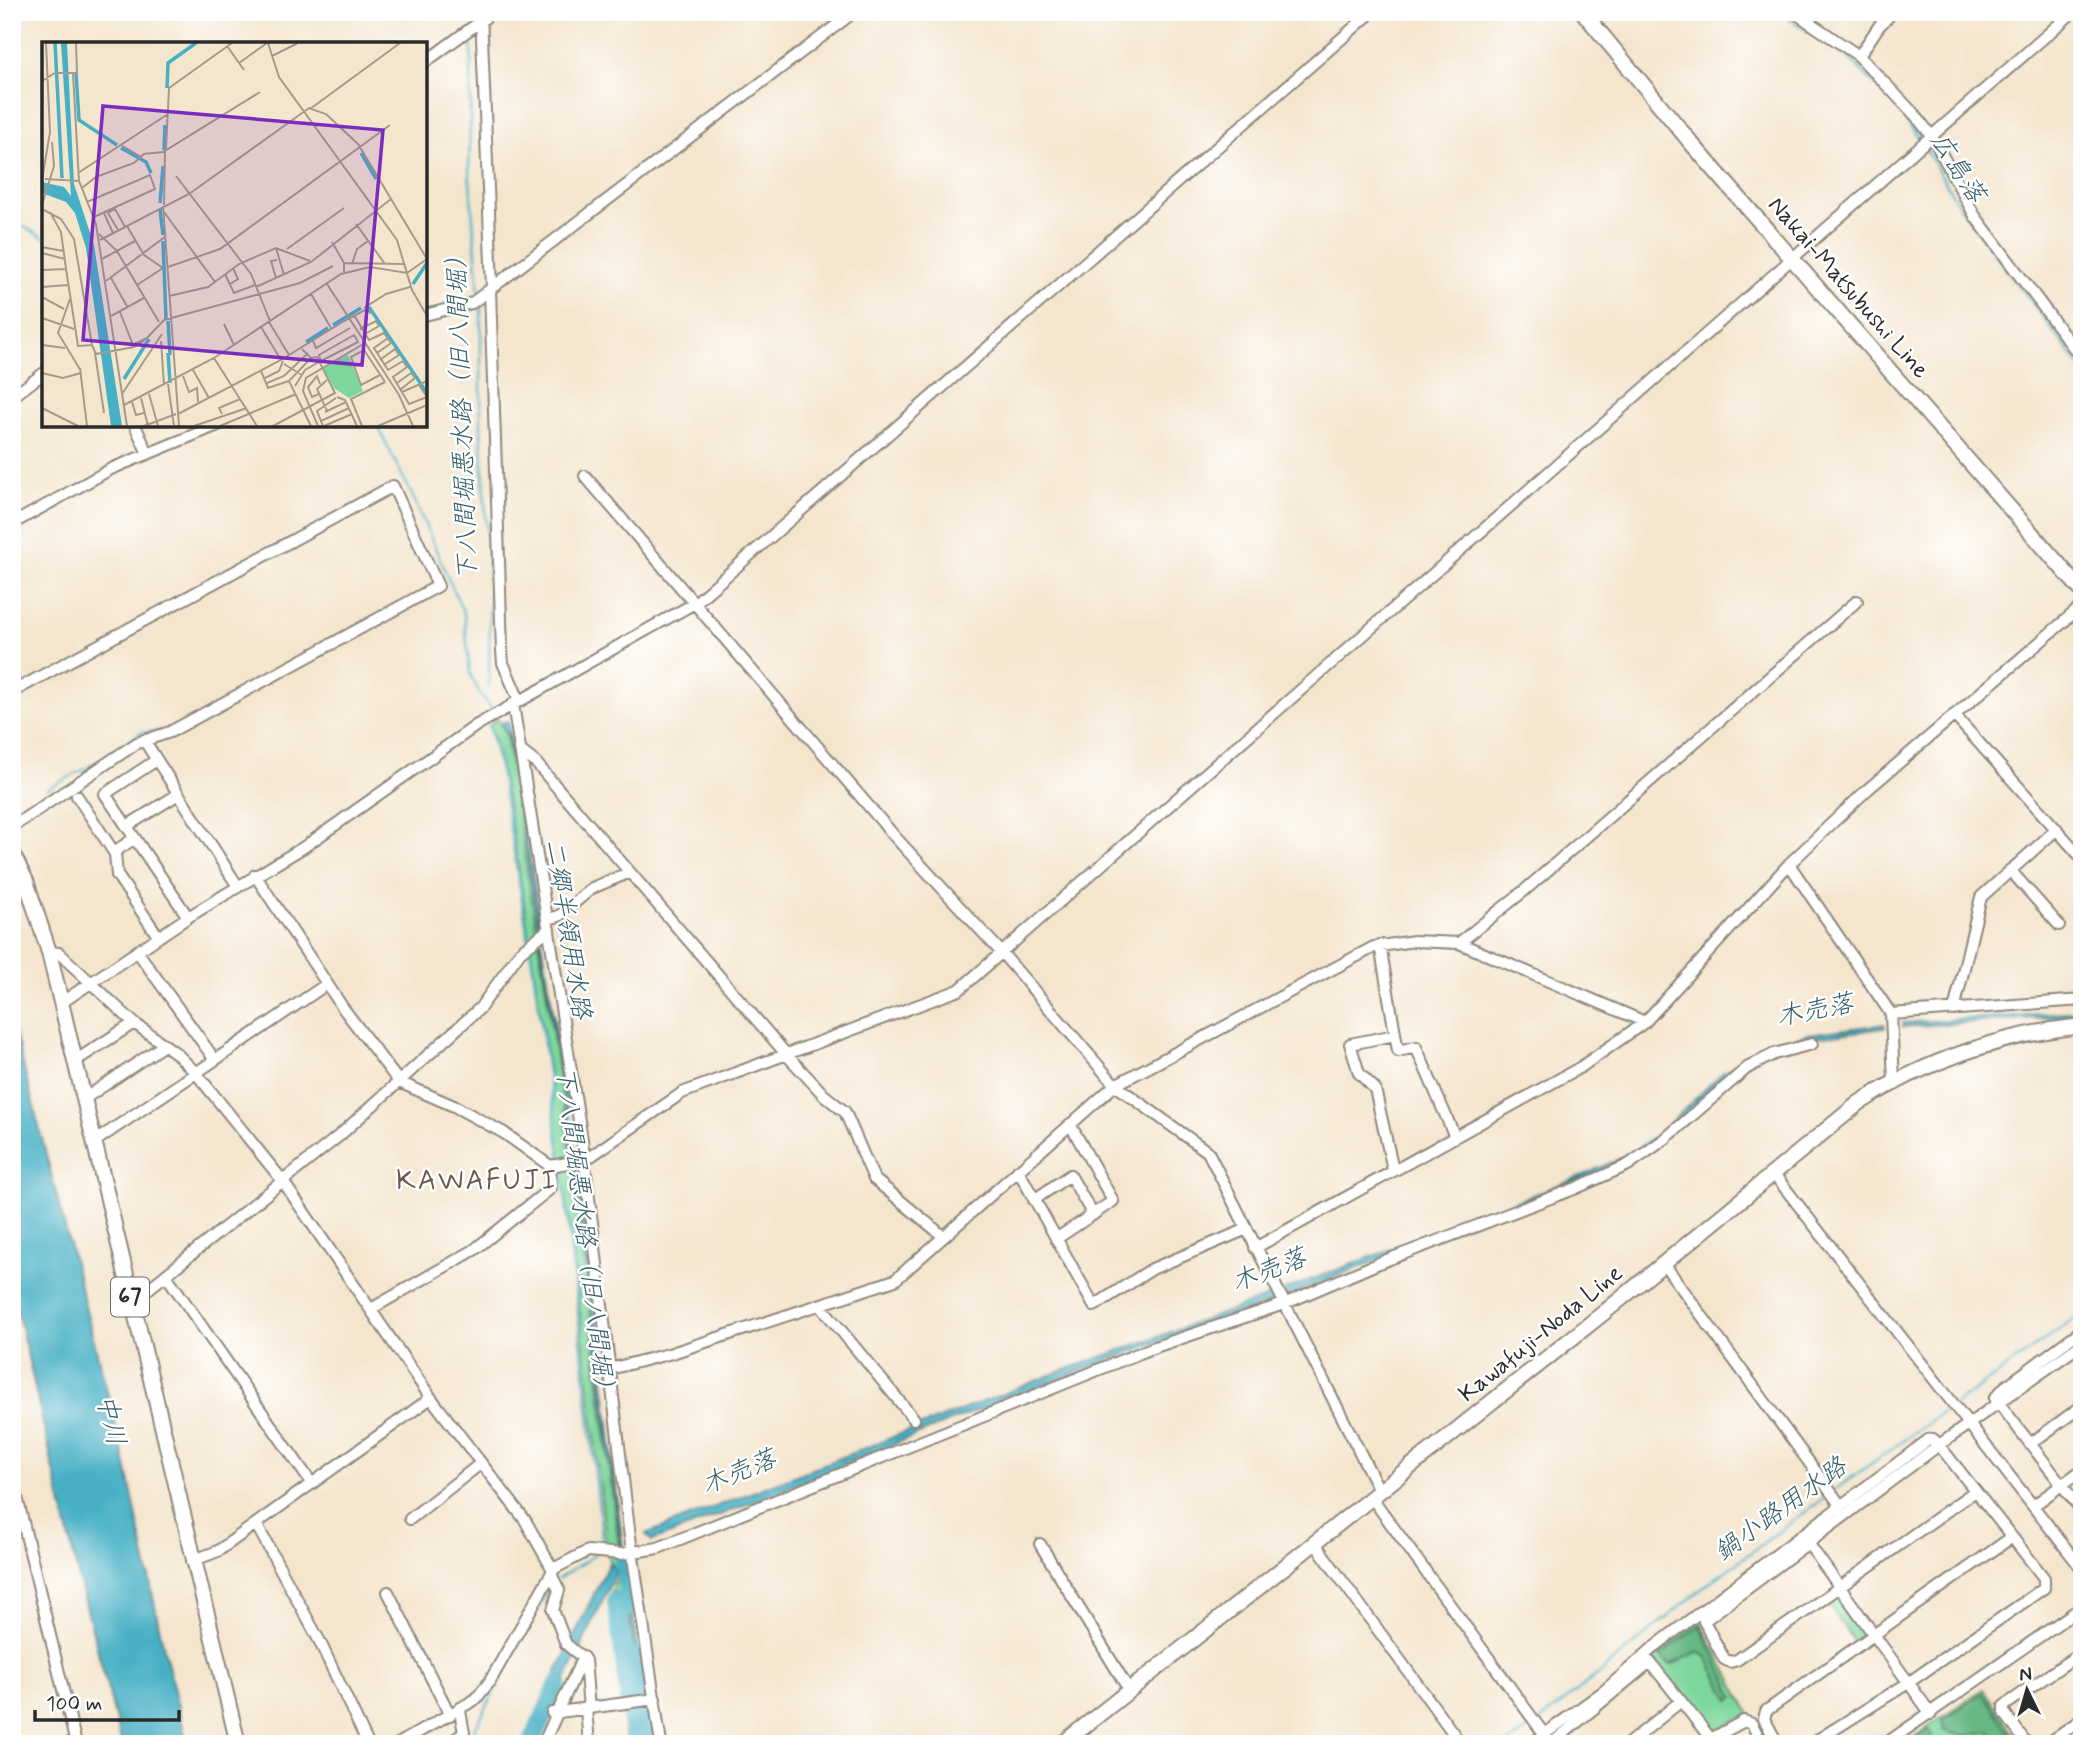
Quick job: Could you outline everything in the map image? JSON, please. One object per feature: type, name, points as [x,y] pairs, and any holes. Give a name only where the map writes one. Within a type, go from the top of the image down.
[{"type":"main road","name":"Nakai-Matsubushi Line","points":[[1583,12],[2082,591]]},
{"type":"main road","name":"67","points":[[12,853],[26,881],[49,952],[192,1561],[238,1744]]},
{"type":"main road","name":"Kawafuji-Noda Line","points":[[1062,1744],[1664,1264],[1843,1114],[1895,1082],[2002,1041],[2027,1033],[2082,1026]]},
{"type":"street","points":[[427,314],[472,303],[854,12]]},
{"type":"street","points":[[61,1003],[158,936],[304,847],[484,721],[695,603],[1372,12]]},
{"type":"street","points":[[1794,12],[1859,56],[1927,143],[1975,216],[2082,359]]},
{"type":"street","points":[[1859,56],[1879,26],[1893,12]]},
{"type":"street","points":[[255,875],[327,984],[399,1082],[492,1127],[550,1166],[591,1156],[682,1093],[950,996],[1794,260],[1927,143],[1986,86],[2074,12]]},
{"type":"street","points":[[483,17],[489,290],[503,663],[522,752],[542,932],[610,1369],[627,1553],[661,1744]]},
{"type":"street","points":[[427,60],[483,17]]},
{"type":"street","points":[[12,397],[42,374]]},
{"type":"street","points":[[136,427],[148,454]]},
{"type":"street","points":[[12,524],[111,469],[213,427]]},
{"type":"street","points":[[585,476],[896,838],[1001,952],[1115,1085],[1208,1152],[1376,1495],[1542,1731]]},
{"type":"street","points":[[12,692],[393,486],[438,586],[170,732],[144,740],[12,827]]},
{"type":"street","points":[[1459,943],[1556,864],[1857,601]]},
{"type":"street","points":[[1255,1248],[1581,1067],[1645,1022],[1789,864],[1954,715],[2082,606]]},
{"type":"street","points":[[1954,715],[2082,858]]},
{"type":"street","points":[[144,740],[237,886]]},
{"type":"street","points":[[522,752],[536,763],[786,1054],[824,1096],[845,1112],[874,1179],[943,1236]]},
{"type":"street","points":[[155,761],[105,794],[188,917]]},
{"type":"street","points":[[127,826],[177,795]]},
{"type":"street","points":[[77,796],[114,852],[117,875],[158,936]]},
{"type":"street","points":[[1954,1010],[1981,897],[2057,829]]},
{"type":"street","points":[[114,852],[135,838]]},
{"type":"street","points":[[1789,864],[1891,1014],[1895,1082]]},
{"type":"street","points":[[2010,870],[2059,925]]},
{"type":"street","points":[[131,1302],[340,1135],[480,1009],[520,952],[559,916],[592,888],[628,873]]},
{"type":"street","points":[[610,1369],[672,1353],[895,1280],[1115,1085],[1380,945],[1414,941],[1459,943],[1645,1022]]},
{"type":"street","points":[[1380,945],[1398,1051],[1416,1048],[1455,1137]]},
{"type":"street","points":[[137,951],[215,1060]]},
{"type":"street","points":[[49,952],[60,953],[89,984],[196,1073],[282,1180],[431,1398],[525,1520],[559,1590],[553,1610],[566,1644],[583,1657],[589,1744]]},
{"type":"street","points":[[94,1142],[327,984]]},
{"type":"street","points":[[1891,1014],[2082,1000]]},
{"type":"street","points":[[75,1061],[134,1023]]},
{"type":"street","points":[[1393,1170],[1375,1089],[1359,1073],[1350,1044],[1395,1035]]},
{"type":"street","points":[[398,1744],[476,1699],[490,1681],[552,1572],[588,1551],[627,1553],[658,1548],[1152,1348],[1284,1304],[1379,1263],[1628,1165],[1665,1139],[1747,1068],[1774,1054],[1812,1044]]},
{"type":"street","points":[[84,1099],[164,1045]]},
{"type":"street","points":[[1056,1239],[1113,1201],[1070,1124]]},
{"type":"street","points":[[371,1309],[474,1250],[551,1188],[550,1166]]},
{"type":"street","points":[[1018,1170],[1094,1306],[1152,1269],[1247,1229]]},
{"type":"street","points":[[1774,1174],[2082,1569]]},
{"type":"street","points":[[1034,1200],[1070,1175],[1093,1215]]},
{"type":"street","points":[[1664,1264],[1841,1506]]},
{"type":"street","points":[[166,1275],[312,1483]]},
{"type":"street","points":[[820,1305],[915,1419]]},
{"type":"street","points":[[2082,1330],[2005,1387],[1995,1398],[2082,1511]]},
{"type":"street","points":[[1975,1491],[1737,1660],[1730,1662],[1724,1659],[1704,1621],[1939,1445],[2082,1344]]},
{"type":"street","points":[[192,1561],[218,1551],[431,1398]]},
{"type":"street","points":[[2030,1444],[2082,1406]]},
{"type":"street","points":[[1531,1744],[1542,1731],[1604,1691],[1654,1647],[1928,1440],[1933,1439],[2045,1578],[2044,1588],[1908,1683],[1811,1744]]},
{"type":"street","points":[[410,1519],[480,1464]]},
{"type":"street","points":[[2033,1506],[2082,1470]]},
{"type":"street","points":[[12,1476],[76,1744]]},
{"type":"street","points":[[256,1524],[319,1640],[369,1744]]},
{"type":"street","points":[[1778,1744],[1765,1719],[1766,1711],[2012,1537]]},
{"type":"street","points":[[1314,1542],[1461,1744]]},
{"type":"street","points":[[1808,1543],[1931,1714]]},
{"type":"street","points":[[1040,1544],[1129,1690]]},
{"type":"street","points":[[388,1592],[464,1733],[448,1744]]},
{"type":"street","points":[[1885,1744],[2082,1607]]},
{"type":"street","points":[[2027,1744],[2004,1712],[2004,1706],[2082,1652]]},
{"type":"street","points":[[543,1744],[555,1712],[583,1657]]},
{"type":"street","points":[[1542,1731],[1650,1662],[1708,1741],[1748,1722],[1762,1744]]},
{"type":"street","points":[[555,1712],[655,1699]]},
{"type":"street","points":[[1628,1744],[1681,1701]]},
{"type":"street","points":[[2046,1744],[2082,1719]]},
{"type":"green space","points":[[497,719],[506,733],[573,1166],[618,1542],[647,1744],[626,1744],[609,1600],[618,1573],[609,1561],[606,1544],[576,1275],[549,1073],[512,829],[490,724]]},
{"type":"green space","points":[[1839,1595],[1867,1633],[1855,1643],[1826,1601]]},
{"type":"green space","points":[[1700,1621],[1750,1714],[1715,1730],[1706,1726],[1652,1658]]},
{"type":"green space","points":[[1700,1625],[1735,1697],[1730,1700],[1707,1658],[1699,1651],[1671,1665],[1660,1656]]},
{"type":"green space","points":[[1983,1689],[2021,1744],[1904,1744]]},
{"type":"green space","points":[[1982,1693],[2018,1744],[1998,1744],[1990,1731],[1963,1736],[1945,1731],[1942,1721]]},
{"type":"green space","points":[[1928,1729],[1933,1735],[1929,1743],[1906,1744]]},
{"type":"water","points":[[508,721],[538,905],[541,928],[539,931],[508,735],[500,723]]},
{"type":"water","points":[[540,941],[576,1156],[573,1157]]},
{"type":"water","points":[[2082,1011],[2082,1015],[1903,1027],[1902,1023]]},
{"type":"water","name":"中川","points":[[12,1022],[127,1469],[161,1636],[187,1744],[122,1744],[77,1571],[12,1288]]},
{"type":"water","points":[[1884,1024],[1885,1028],[1809,1038],[1769,1050],[1719,1082],[1665,1134],[1627,1161],[1287,1296],[1284,1290],[1572,1180],[1626,1156],[1664,1129],[1723,1072],[1769,1045],[1808,1034]]},
{"type":"water","points":[[578,1168],[603,1366],[599,1366],[575,1169]]},
{"type":"water","points":[[1271,1296],[1274,1302],[1038,1387],[652,1541],[646,1534],[1051,1375]]},
{"type":"water","points":[[603,1371],[623,1549],[600,1372]]},
{"type":"water","points":[[609,1563],[616,1572],[554,1705],[540,1707]]},
{"type":"water","points":[[628,1585],[645,1678],[639,1679],[626,1586]]},
{"type":"water","points":[[531,1725],[542,1725],[544,1728],[536,1744],[522,1744]]},
{"type":"waterway","name":"下八間堀悪水路（旧八間堀）","points":[[471,12],[471,23]]},
{"type":"waterway","name":"広島落","points":[[1778,12],[1847,56],[1893,102],[1921,142]]},
{"type":"waterway","name":"下八間堀悪水路（旧八間堀）","points":[[472,33],[469,171],[479,292]]},
{"type":"waterway","name":"広島落","points":[[1925,148],[1962,210],[2082,369]]},
{"type":"waterway","name":"二郷半領用水路","points":[[12,220],[42,237]]},
{"type":"waterway","name":"下八間堀悪水路（旧八間堀）","points":[[481,302],[481,429],[490,592],[489,685]]},
{"type":"waterway","name":"二郷半領用水路","points":[[378,427],[413,497],[464,614],[470,673],[480,694],[495,713]]},
{"type":"waterway","name":"下八間堀悪水路（旧八間堀）","points":[[489,726],[501,775],[529,943]]},
{"type":"waterway","points":[[47,789],[101,760],[140,733],[158,731]]},
{"type":"waterway","name":"下八間堀悪水路（旧八間堀）","points":[[530,949],[561,1161]]},
{"type":"waterway","name":"下八間堀悪水路（旧八間堀）","points":[[562,1167],[603,1546],[600,1549]]},
{"type":"waterway","name":"鍋小路用水路","points":[[1956,1404],[2082,1313]]},
{"type":"waterway","name":"鍋小路用水路","points":[[1833,1491],[1950,1407]]},
{"type":"waterway","name":"鍋小路用水路","points":[[1539,1722],[1704,1587],[1828,1495]]},
{"type":"waterway","name":"下八間堀悪水路（旧八間堀）","points":[[558,1579],[596,1554]]},
{"type":"waterway","name":"二郷半領用水路","points":[[623,1559],[630,1607]]},
{"type":"waterway","name":"下八間堀悪水路（旧八間堀）","points":[[467,1744],[547,1591]]},
{"type":"waterway","points":[[616,1600],[629,1695]]},
{"type":"waterway","name":"二郷半領用水路","points":[[638,1656],[651,1744]]},
{"type":"waterway","name":"木売落","points":[[531,1744],[558,1684]]},
{"type":"waterway","points":[[631,1711],[636,1744]]},
{"type":"waterway","name":"鍋小路用水路","points":[[1507,1744],[1533,1726]]},
{"type":"district","name":"KAWAFUJI","points":[[477,1181]]}]
